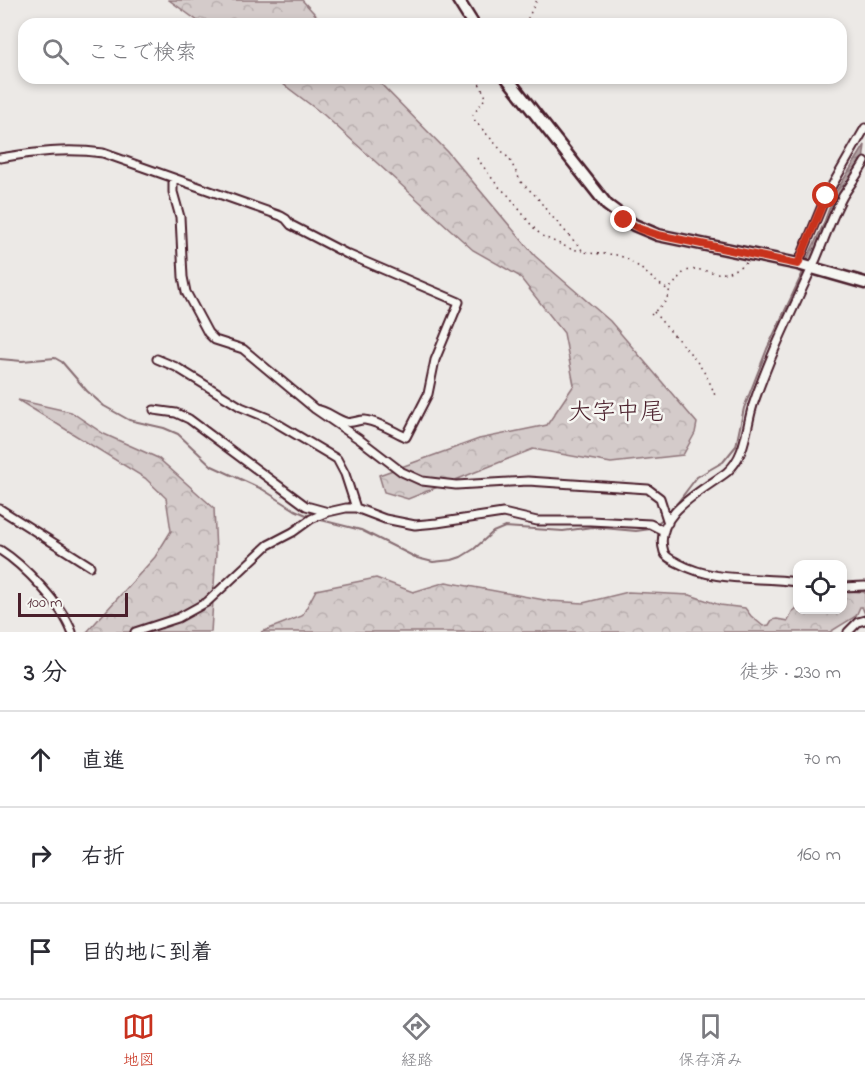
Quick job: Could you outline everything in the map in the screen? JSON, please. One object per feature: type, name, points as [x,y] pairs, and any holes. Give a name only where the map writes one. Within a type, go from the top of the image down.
[{"type":"street","points":[[458,0],[469,18]]},
{"type":"street","points":[[512,84],[607,205],[624,220],[658,235],[806,266],[865,283]]},
{"type":"street","points":[[666,527],[683,503],[728,471],[743,445],[751,412],[806,266],[826,196],[865,128]]},
{"type":"street","points":[[0,158],[43,151],[85,150],[103,153],[281,216],[291,225],[347,254],[459,303],[435,360],[428,394],[406,437],[370,421],[345,422],[324,410],[315,409]]},
{"type":"street","points":[[806,266],[865,162]]},
{"type":"street","points":[[173,178],[173,192],[180,217],[186,292],[208,333],[215,340],[243,349],[315,409],[402,472],[416,480],[456,485],[536,482],[648,489],[660,498],[666,527],[664,550],[666,556],[693,571],[728,578],[793,581]]},
{"type":"street","points":[[157,359],[241,407],[268,418],[337,459],[345,474],[356,508]]},
{"type":"street","points":[[154,410],[176,413],[189,419],[268,476],[297,500],[328,513]]},
{"type":"street","points":[[135,632],[178,618],[207,602],[268,545],[317,516],[346,508],[356,508],[385,519],[415,525],[503,513],[537,521],[591,521],[666,527]]},
{"type":"street","points":[[0,509],[90,566]]},
{"type":"street","points":[[0,550],[55,602],[72,632]]},
{"type":"street","points":[[847,586],[865,586]]},
{"type":"street","points":[[848,632],[858,622],[865,620]]},
{"type":"path","points":[[528,18],[537,0]]},
{"type":"path","points":[[481,84],[486,97],[474,115],[475,121],[510,160],[521,182],[537,197],[547,212],[583,251]]},
{"type":"path","points":[[477,158],[542,236],[571,249],[590,254],[619,256],[644,269],[664,287],[670,288]]},
{"type":"path","points":[[651,315],[666,301],[670,288],[688,270],[723,274],[748,262]]},
{"type":"path","points":[[654,312],[698,360],[712,385],[716,399]]},
{"type":"green space","points":[[169,0],[302,0],[318,18],[194,18]]},
{"type":"green space","points":[[283,84],[381,84],[447,151],[535,256],[610,321],[697,423],[695,433],[683,455],[611,463],[533,449],[408,499],[384,492],[379,475],[479,439],[547,425],[574,385],[564,333],[519,276],[473,250],[324,115]]},
{"type":"green space","points":[[18,400],[71,412],[104,434],[158,458],[214,508],[216,553],[211,632],[87,632],[155,557],[171,531],[166,498],[145,478]]},
{"type":"green space","points":[[376,578],[413,592],[446,582],[550,601],[583,603],[628,592],[690,595],[720,605],[745,608],[763,626],[777,619],[788,621],[793,611],[793,614],[847,614],[847,591],[865,592],[865,614],[860,607],[856,616],[830,632],[261,632],[302,616],[316,590]]},
{"type":"water","points":[[865,145],[863,161],[812,261],[807,259],[834,195]]},
{"type":"waterway","points":[[317,519],[361,530],[417,558],[433,562],[461,557],[493,532],[505,527],[563,531],[592,527],[636,531],[650,529],[669,514],[697,477],[723,462],[736,446],[744,408],[767,349],[805,268]]},
{"type":"waterway","points":[[0,359],[22,361],[55,358],[62,362],[87,391],[104,406],[129,420],[164,428],[178,434],[212,466],[262,489],[295,510],[311,517]]},
{"type":"district","name":"大字中尾","points":[[616,411]]},
{"type":"route","points":[[624,220],[658,235],[798,264],[826,196]]}]
